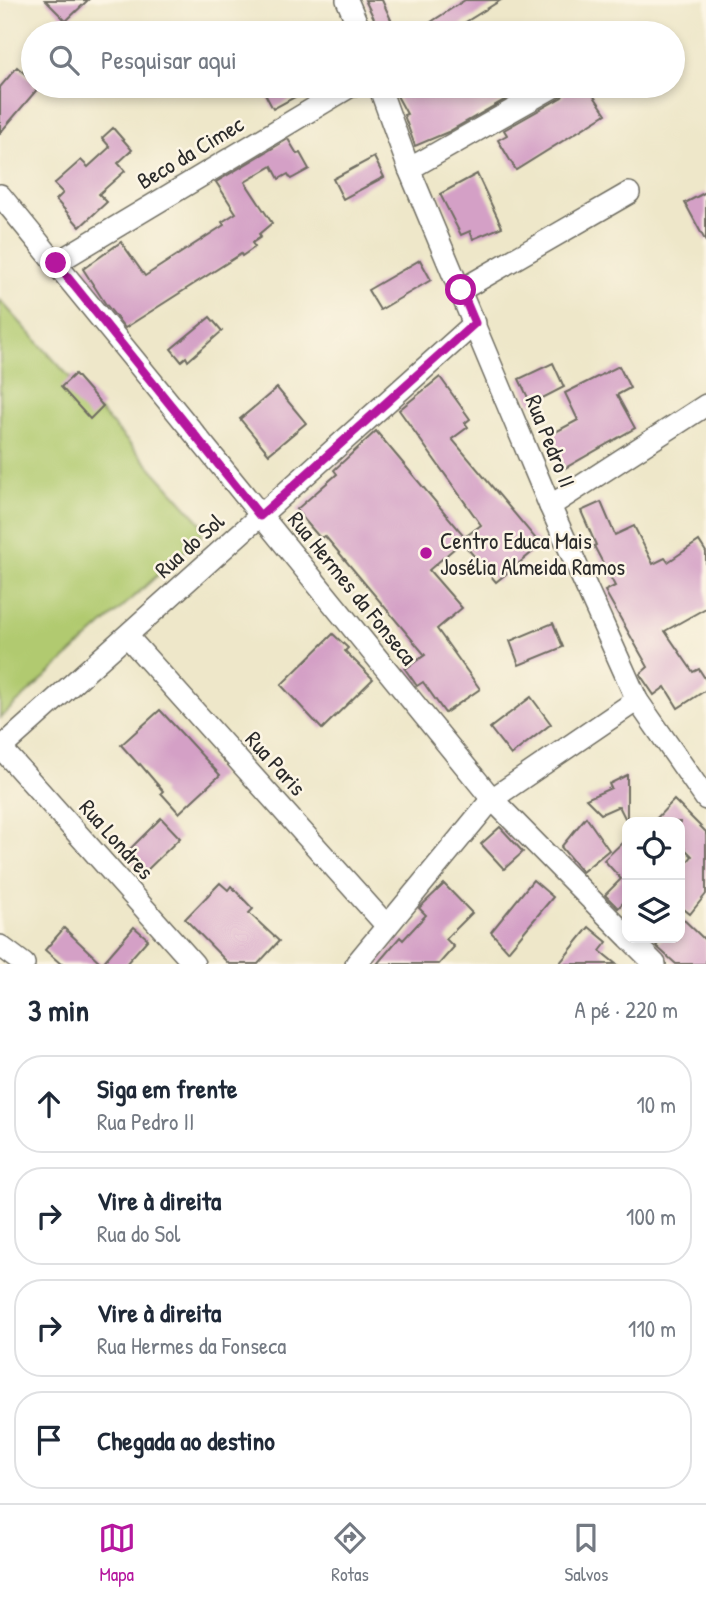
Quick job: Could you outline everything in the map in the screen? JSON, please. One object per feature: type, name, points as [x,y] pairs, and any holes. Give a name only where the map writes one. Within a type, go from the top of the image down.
[{"type":"street","points":[[347,0],[356,21]]},
{"type":"street","name":"Beco da Cimec","points":[[56,263],[331,98]]},
{"type":"street","name":"Rua Pedro II","points":[[383,98],[409,169],[550,506],[637,700],[706,799]]},
{"type":"street","points":[[409,169],[534,98]]},
{"type":"street","points":[[461,290],[629,193]]},
{"type":"street","name":"Rua Hermes da Fonseca","points":[[0,195],[492,799],[622,931]]},
{"type":"street","name":"Rua do Sol","points":[[1,749],[475,323]]},
{"type":"street","points":[[550,506],[706,405]]},
{"type":"street","name":"Rua Paris","points":[[127,636],[386,925]]},
{"type":"street","points":[[356,964],[492,799],[637,700]]},
{"type":"street","name":"Rua Londres","points":[[1,749],[194,964]]},
{"type":"street","name":"Rua Hermes da Fonseca","points":[[634,943],[655,964]]},
{"type":"street","points":[[0,946],[24,964]]},
{"type":"green space","points":[[0,300],[202,524],[201,536],[0,718]]},
{"type":"building","points":[[45,0],[88,0],[66,21]]},
{"type":"building","points":[[365,0],[382,0],[392,21],[375,21]]},
{"type":"building","points":[[465,0],[501,0],[467,21],[433,21]]},
{"type":"building","points":[[17,67],[21,70],[21,98],[30,98],[0,133],[0,87]]},
{"type":"building","points":[[267,98],[293,98],[273,109]]},
{"type":"building","points":[[398,98],[508,98],[448,132],[415,146],[404,115],[407,114]]},
{"type":"building","points":[[560,98],[595,98],[606,114],[516,170],[498,140],[507,135],[504,130]]},
{"type":"building","points":[[113,128],[132,150],[118,163],[125,171],[99,194],[107,202],[80,227],[56,200],[63,193],[54,184],[81,160],[88,167],[110,147],[102,138]]},
{"type":"building","points":[[288,139],[309,169],[291,179],[288,174],[279,179],[272,166],[245,182],[272,223],[259,234],[261,237],[252,243],[255,247],[125,328],[83,269],[121,242],[145,276],[224,225],[222,222],[236,213],[216,182]]},
{"type":"building","points":[[374,157],[384,177],[343,199],[333,179]]},
{"type":"building","points":[[477,174],[502,227],[473,239],[470,231],[461,235],[440,194]]},
{"type":"building","points":[[706,192],[706,242],[685,203]]},
{"type":"building","points":[[420,260],[431,280],[380,310],[368,290]]},
{"type":"building","points":[[210,317],[222,331],[188,361],[186,357],[181,361],[171,349]]},
{"type":"building","points":[[553,363],[564,387],[531,404],[519,379]]},
{"type":"building","points":[[619,366],[630,388],[617,395],[635,428],[565,468],[548,436],[578,420],[565,393]]},
{"type":"building","points":[[75,374],[103,406],[90,419],[61,387]]},
{"type":"building","points":[[440,377],[470,419],[465,423],[468,427],[452,439],[541,545],[496,582],[462,542],[429,570],[462,608],[437,629],[480,689],[445,713],[423,682],[417,686],[405,669],[425,655],[325,536],[320,538],[296,510],[337,474],[334,470],[376,431],[465,537],[481,525],[399,410]]},
{"type":"building","points":[[277,388],[306,423],[269,454],[240,419]]},
{"type":"building","points":[[601,502],[615,535],[634,526],[653,564],[665,558],[668,562],[699,541],[706,552],[706,608],[665,631],[693,672],[699,669],[706,680],[706,690],[678,708],[665,687],[654,695],[641,676],[648,667],[605,591],[615,586],[594,546],[596,545],[581,511]]},
{"type":"building","points":[[553,623],[563,647],[519,665],[510,641]]},
{"type":"building","points":[[333,634],[348,648],[345,651],[373,679],[322,729],[281,685]]},
{"type":"building","points":[[531,697],[551,724],[511,755],[490,728]]},
{"type":"building","points":[[160,710],[220,775],[179,813],[140,764],[121,745]]},
{"type":"building","points":[[627,775],[627,817],[619,806],[601,814],[586,799],[611,788],[609,784]]},
{"type":"building","points":[[674,800],[706,832],[706,894],[690,914],[685,910],[685,865],[692,856],[685,849],[685,817],[658,817]]},
{"type":"building","points":[[586,817],[609,850],[582,872],[561,847]]},
{"type":"building","points":[[161,818],[180,838],[143,874],[124,855]]},
{"type":"building","points":[[500,827],[523,852],[504,869],[481,844]]},
{"type":"building","points":[[622,843],[622,904],[618,908],[605,895],[621,879],[604,860]]},
{"type":"building","points":[[533,880],[553,897],[508,951],[491,932]]},
{"type":"building","points":[[220,883],[228,890],[231,886],[253,909],[249,913],[279,941],[258,964],[229,964],[185,919]]},
{"type":"building","points":[[444,884],[472,913],[446,939],[454,947],[439,964],[377,964],[400,937],[403,940],[426,915],[419,908]]},
{"type":"building","points":[[685,921],[706,941],[706,964],[676,964],[656,946],[659,943],[685,943]]},
{"type":"building","points":[[134,927],[148,939],[126,964],[102,964]]},
{"type":"building","points":[[589,927],[607,942],[600,951],[616,964],[559,964]]},
{"type":"building","points":[[64,928],[102,964],[61,964],[45,950]]},
{"type":"place","name":"Centro Educa Mais Josélia Almeida Ramos","points":[[426,553]]},
{"type":"route","points":[[56,263],[260,516],[475,323],[461,290]]}]
